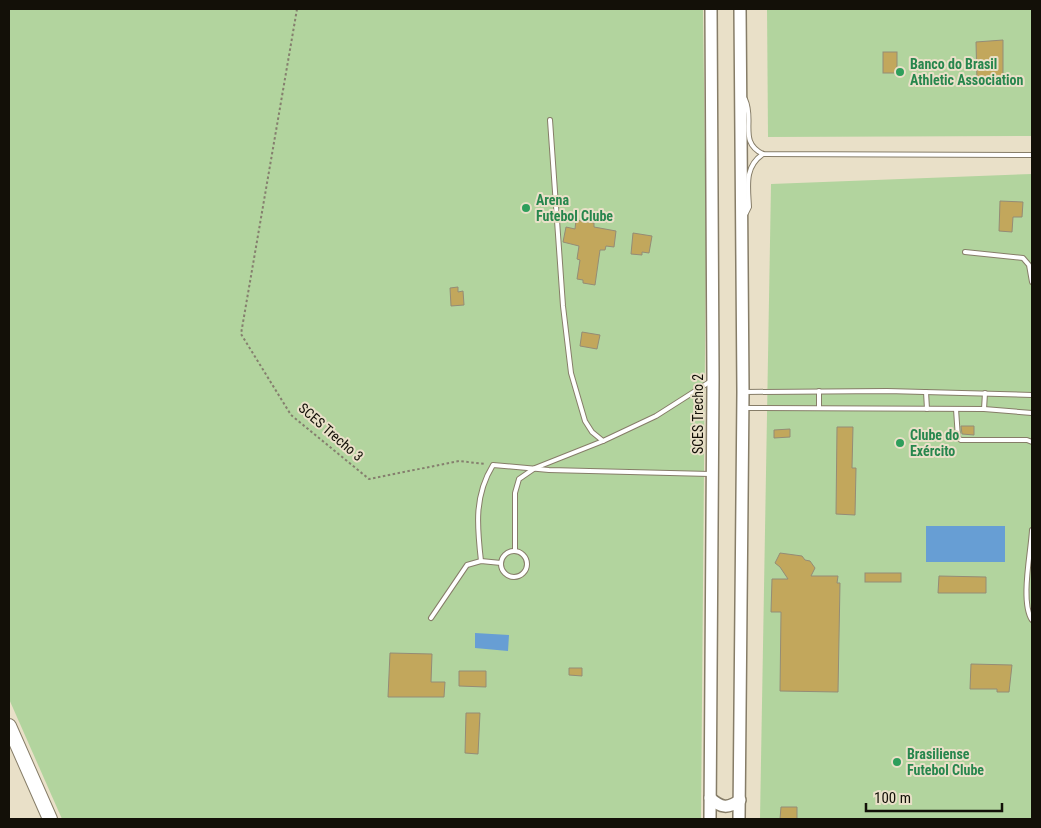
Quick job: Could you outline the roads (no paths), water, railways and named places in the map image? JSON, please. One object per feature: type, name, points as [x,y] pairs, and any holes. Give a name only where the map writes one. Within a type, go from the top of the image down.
[{"type":"highway","points":[[9,726],[50,819]]},
{"type":"main road","name":"SCES Trecho 2","points":[[710,819],[713,379],[712,9]]},
{"type":"main road","points":[[739,819],[743,408],[740,9]]},
{"type":"main road","points":[[710,798],[718,806],[724,807],[731,806],[740,800]]},
{"type":"lane","points":[[741,90],[749,107],[749,141],[752,147],[763,154],[1032,155]]},
{"type":"lane","points":[[550,120],[563,306],[571,373],[585,421],[592,432],[603,441]]},
{"type":"lane","points":[[742,221],[749,207],[750,167],[754,160],[763,154]]},
{"type":"lane","points":[[965,252],[1023,258],[1029,265],[1032,282]]},
{"type":"lane","points":[[515,551],[515,493],[519,479],[535,468],[603,441],[656,416],[713,379]]},
{"type":"lane","points":[[819,391],[819,408]]},
{"type":"lane","points":[[743,392],[926,392],[1032,395]]},
{"type":"lane","points":[[926,392],[927,408]]},
{"type":"lane","points":[[984,393],[984,409]]},
{"type":"lane","points":[[743,408],[927,408],[984,409],[1032,413]]},
{"type":"lane","points":[[956,409],[958,438],[961,440],[1027,440],[1032,442]]},
{"type":"lane","points":[[481,561],[476,522],[484,480],[493,466],[712,474]]},
{"type":"lane","points":[[1032,530],[1027,595],[1028,614],[1032,620]]},
{"type":"lane","points":[[515,551],[527,560],[526,570],[523,574],[513,578],[504,573],[501,563],[506,554],[515,551]]},
{"type":"lane","points":[[430,618],[467,565],[481,561],[501,563]]},
{"type":"water","points":[[926,526],[1005,526],[1005,562],[926,562]]},
{"type":"water","points":[[475,633],[509,635],[508,651],[475,648]]},
{"type":"place","name":"Banco do Brasil Athletic Association","points":[[900,72]]},
{"type":"place","name":"Arena Futebol Clube","points":[[526,208]]},
{"type":"place","name":"Clube do Exército","points":[[900,443]]},
{"type":"place","name":"Brasiliense Futebol Clube","points":[[897,762]]}]
